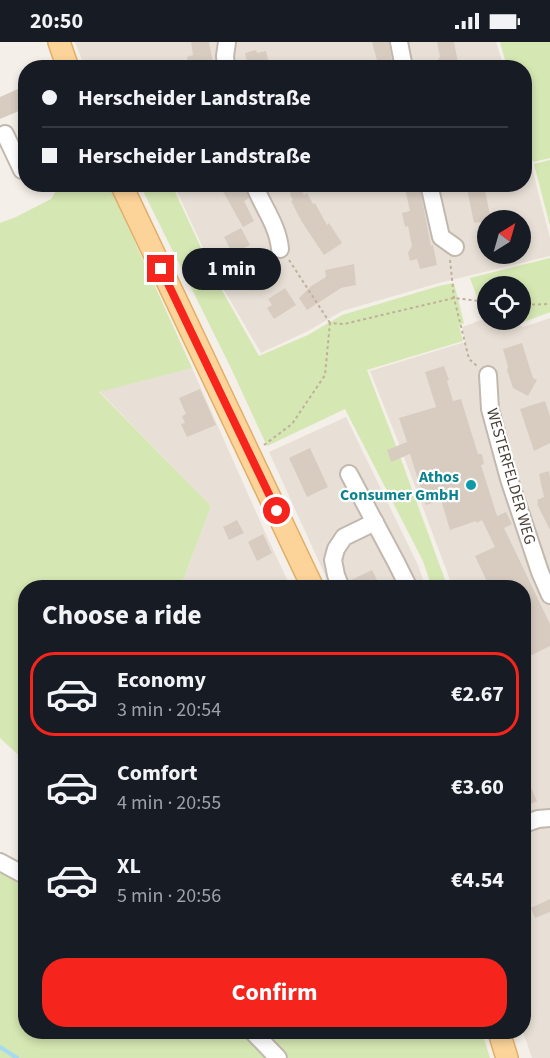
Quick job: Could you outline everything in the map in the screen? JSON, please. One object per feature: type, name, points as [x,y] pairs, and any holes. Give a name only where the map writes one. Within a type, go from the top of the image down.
[{"type":"main road","points":[[59,42],[65,60]]},
{"type":"main road","points":[[125,192],[310,580]]},
{"type":"main road","points":[[501,1039],[507,1058]]},
{"type":"street","points":[[225,60],[227,42]]},
{"type":"street","points":[[399,42],[402,60]]},
{"type":"street","points":[[5,134],[18,162]]},
{"type":"street","points":[[258,192],[272,220],[280,249]]},
{"type":"street","points":[[431,192],[441,237],[455,247]]},
{"type":"street","name":"WESTERFELDER WEG","points":[[488,375],[490,409],[509,479],[545,570],[550,595]]},
{"type":"street","points":[[349,474],[405,580]]},
{"type":"street","points":[[338,580],[333,560],[336,549],[344,537],[375,522]]},
{"type":"street","points":[[531,822],[550,818]]},
{"type":"street","points":[[0,862],[18,872]]},
{"type":"street","points":[[260,1039],[278,1058]]},
{"type":"path","points":[[455,247],[449,262],[454,298],[469,359],[488,375]]},
{"type":"path","points":[[251,457],[292,424],[325,375],[330,323],[280,249]]},
{"type":"path","points":[[330,323],[344,324],[454,298],[477,301]]},
{"type":"path","points":[[531,305],[550,304]]},
{"type":"shaded area","points":[[75,42],[496,42],[502,60],[82,60]]},
{"type":"shaded area","points":[[532,168],[550,238],[550,256],[531,261],[531,210],[477,210],[477,264],[517,264],[439,283],[342,311],[308,331],[261,353],[217,278],[177,192],[532,192]]},
{"type":"shaded area","points":[[550,318],[550,1058],[532,1058],[525,1039],[531,1039],[531,580],[450,580],[370,371],[465,342],[462,327],[477,322],[477,330],[531,330],[531,324]]},
{"type":"shaded area","points":[[192,368],[287,580],[183,580],[211,506],[99,391]]},
{"type":"shaded area","points":[[346,417],[423,580],[327,580],[269,452]]},
{"type":"green space","points":[[500,42],[550,42],[550,158],[533,162],[532,158],[532,60],[505,60]]},
{"type":"green space","points":[[550,160],[550,226],[534,164]]},
{"type":"green space","points":[[56,192],[112,192],[192,368],[99,392],[211,506],[183,580],[18,580],[18,755],[0,738],[0,223],[51,199]]},
{"type":"green space","points":[[143,192],[175,192],[215,278],[259,356],[308,335],[342,315],[454,283],[464,323],[459,326],[463,341],[367,370],[445,580],[429,580],[423,561],[345,409],[267,446]]},
{"type":"green space","points":[[550,258],[550,312],[531,319],[531,276],[478,276]]},
{"type":"green space","points":[[477,276],[477,298],[470,278]]},
{"type":"green space","points":[[0,872],[18,884],[18,1039],[484,1039],[490,1058],[0,1058]]},
{"type":"building","points":[[191,42],[209,42],[213,60],[188,60],[187,57],[193,55]]},
{"type":"building","points":[[372,42],[389,42],[392,60],[377,60]]},
{"type":"building","points":[[437,42],[454,42],[458,60],[438,60],[440,57]]},
{"type":"building","points":[[256,50],[257,53],[266,51],[268,60],[246,60],[245,53]]},
{"type":"building","points":[[18,89],[18,111],[0,119],[0,97]]},
{"type":"building","points":[[223,192],[247,192],[249,198],[244,201],[254,221],[243,227]]},
{"type":"building","points":[[290,192],[302,192],[304,195],[307,193],[327,225],[329,223],[342,243],[324,255],[302,222],[291,201],[293,200]]},
{"type":"building","points":[[406,192],[421,192],[437,265],[420,269],[417,259],[410,261],[408,253],[412,246],[408,226],[405,227],[402,213],[410,211]]},
{"type":"building","points":[[468,192],[485,192],[489,210],[477,210],[477,222],[474,223]]},
{"type":"building","points":[[241,228],[250,245],[244,249],[265,281],[251,291],[242,278],[244,276],[224,237]]},
{"type":"building","points":[[354,264],[356,285],[341,288],[307,310],[299,298],[311,286],[326,277],[325,270]]},
{"type":"building","points":[[285,288],[296,305],[274,319],[267,308],[272,305],[268,299]]},
{"type":"building","points":[[522,343],[533,378],[537,380],[528,396],[513,388],[503,349]]},
{"type":"building","points":[[444,366],[453,401],[461,399],[478,454],[482,454],[484,464],[481,465],[497,516],[506,512],[512,524],[504,528],[529,580],[486,580],[475,556],[495,547],[482,520],[450,530],[441,500],[426,505],[410,454],[391,462],[387,450],[407,442],[399,418],[436,407],[425,372]]},
{"type":"building","points":[[200,389],[216,425],[187,437],[181,424],[185,423],[182,416],[186,414],[179,398]]},
{"type":"building","points":[[545,401],[550,416],[550,443],[534,451],[520,409]]},
{"type":"building","points":[[310,448],[328,487],[307,497],[289,458]]},
{"type":"building","points":[[549,471],[550,530],[537,504],[537,500],[544,497],[539,474]]},
{"type":"building","points":[[237,520],[244,533],[229,540],[223,527]]},
{"type":"building","points":[[263,534],[272,553],[257,561],[248,542]]},
{"type":"building","points":[[372,570],[377,580],[351,580]]},
{"type":"building","points":[[531,584],[550,624],[550,646],[531,656]]},
{"type":"building","points":[[531,788],[537,801],[531,804]]},
{"type":"building","points":[[550,899],[550,912],[535,918],[531,908]]},
{"type":"waterway","points":[[0,1047],[17,1058]]},
{"type":"place","name":"Athos Consumer GmbH","points":[[471,485]]},
{"type":"route","points":[[161,269],[277,511]]}]
